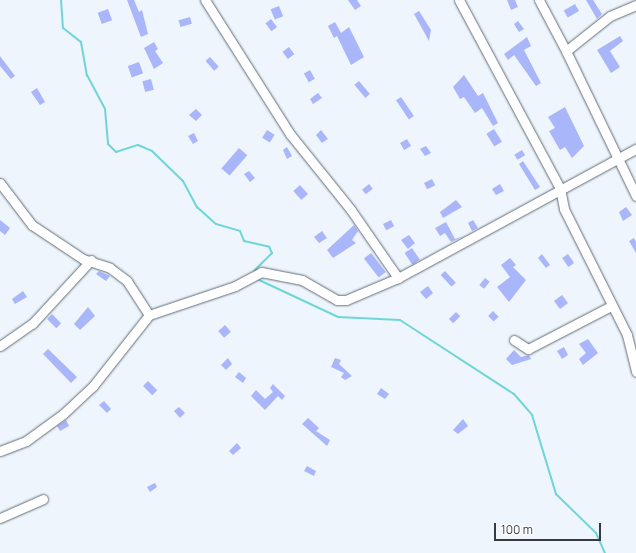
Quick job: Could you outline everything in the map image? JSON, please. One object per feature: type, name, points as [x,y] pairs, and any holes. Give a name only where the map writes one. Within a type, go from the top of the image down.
[{"type":"street","points":[[205,0],[290,134],[350,210],[398,278]]},
{"type":"street","points":[[459,0],[560,188],[564,209],[610,306],[632,334],[636,372]]},
{"type":"street","points":[[539,0],[566,51],[636,196]]},
{"type":"street","points":[[566,51],[610,16],[636,5]]},
{"type":"street","points":[[0,451],[26,441],[63,414],[93,386],[149,315],[235,286],[261,272],[302,280],[337,300],[346,300],[398,278],[617,156],[636,149]]},
{"type":"street","points":[[0,183],[32,225],[83,258],[110,268],[127,281],[149,315]]},
{"type":"street","points":[[0,346],[32,324],[91,260]]},
{"type":"street","points":[[514,340],[528,349],[610,306]]},
{"type":"street","points":[[0,518],[44,498]]},
{"type":"building","points":[[127,0],[134,0],[139,12],[142,10],[148,34],[141,37]]},
{"type":"building","points":[[348,0],[357,0],[361,6],[355,10]]},
{"type":"building","points":[[507,0],[515,0],[518,7],[511,10]]},
{"type":"building","points":[[586,0],[593,0],[602,14],[597,19]]},
{"type":"building","points":[[575,4],[579,11],[568,17],[564,10]]},
{"type":"building","points":[[279,6],[283,16],[275,20],[271,9]]},
{"type":"building","points":[[108,9],[112,20],[102,24],[98,13]]},
{"type":"building","points":[[419,11],[431,30],[429,41],[414,14]]},
{"type":"building","points":[[190,17],[192,24],[180,27],[178,20]]},
{"type":"building","points":[[271,19],[277,27],[271,31],[265,23]]},
{"type":"building","points":[[518,21],[524,29],[519,32],[514,24]]},
{"type":"building","points":[[335,22],[341,33],[349,27],[364,57],[351,65],[337,36],[334,38],[328,26]]},
{"type":"building","points":[[620,36],[623,41],[610,51],[620,67],[611,73],[597,50]]},
{"type":"building","points":[[527,37],[531,46],[524,50],[541,83],[536,86],[514,55],[508,60],[504,54]]},
{"type":"building","points":[[154,42],[158,49],[155,51],[163,63],[154,69],[144,48]]},
{"type":"building","points":[[289,47],[294,54],[288,59],[283,52]]},
{"type":"building","points":[[0,56],[15,76],[11,79],[0,66]]},
{"type":"building","points":[[210,57],[219,67],[214,71],[206,61]]},
{"type":"building","points":[[139,62],[143,73],[132,77],[128,66]]},
{"type":"building","points":[[310,70],[315,79],[309,82],[304,73]]},
{"type":"building","points":[[464,75],[478,96],[483,93],[498,123],[493,126],[482,108],[475,113],[464,97],[460,99],[453,87]]},
{"type":"building","points":[[151,79],[154,90],[145,92],[142,81]]},
{"type":"building","points":[[359,81],[370,94],[365,98],[354,85]]},
{"type":"building","points":[[37,88],[45,102],[40,105],[31,92]]},
{"type":"building","points":[[318,93],[322,98],[313,104],[310,99]]},
{"type":"building","points":[[401,97],[414,116],[409,119],[396,100]]},
{"type":"building","points":[[565,107],[584,146],[572,158],[565,147],[560,150],[549,131],[555,128],[548,117]]},
{"type":"building","points":[[196,109],[202,115],[196,121],[189,115]]},
{"type":"building","points":[[494,129],[502,142],[494,146],[486,134]]},
{"type":"building","points":[[267,130],[275,135],[270,142],[262,138]]},
{"type":"building","points":[[321,130],[328,139],[322,143],[316,135]]},
{"type":"building","points":[[194,133],[198,141],[193,144],[188,136]]},
{"type":"building","points":[[407,139],[411,146],[404,150],[400,143]]},
{"type":"building","points":[[426,146],[431,153],[425,156],[420,149]]},
{"type":"building","points":[[287,147],[292,156],[287,159],[283,150]]},
{"type":"building","points":[[239,148],[247,155],[230,176],[221,168]]},
{"type":"building","points":[[522,150],[525,155],[517,160],[514,155]]},
{"type":"building","points":[[523,161],[540,187],[535,190],[519,164]]},
{"type":"building","points":[[249,171],[255,178],[250,182],[244,174]]},
{"type":"building","points":[[432,179],[435,185],[427,189],[424,183]]},
{"type":"building","points":[[369,184],[373,189],[366,194],[362,190]]},
{"type":"building","points":[[500,184],[504,191],[496,195],[492,189]]},
{"type":"building","points":[[300,185],[308,194],[301,200],[293,191]]},
{"type":"building","points":[[456,200],[462,207],[443,218],[440,212]]},
{"type":"building","points":[[626,207],[632,215],[623,221],[619,212]]},
{"type":"building","points":[[0,220],[10,228],[5,235],[0,231]]},
{"type":"building","points":[[391,220],[394,226],[386,230],[383,224]]},
{"type":"building","points":[[473,220],[478,228],[472,231],[468,223]]},
{"type":"building","points":[[446,222],[455,239],[464,236],[451,242],[445,233],[440,236],[435,228]]},
{"type":"building","points":[[354,225],[358,231],[352,240],[356,243],[333,258],[327,250]]},
{"type":"building","points":[[322,231],[327,238],[319,243],[314,237]]},
{"type":"building","points":[[409,235],[415,243],[408,249],[401,240]]},
{"type":"building","points":[[634,238],[636,242],[636,253],[629,241]]},
{"type":"building","points":[[412,248],[420,260],[412,265],[405,253]]},
{"type":"building","points":[[371,253],[386,272],[379,277],[364,259]]},
{"type":"building","points":[[542,254],[550,265],[546,268],[538,258]]},
{"type":"building","points":[[568,254],[574,263],[568,267],[562,258]]},
{"type":"building","points":[[510,258],[516,265],[513,267],[526,280],[509,302],[497,287],[510,277],[501,265]]},
{"type":"building","points":[[99,271],[110,276],[106,281],[96,274]]},
{"type":"building","points":[[445,271],[456,283],[452,287],[441,275]]},
{"type":"building","points":[[485,278],[490,282],[484,289],[479,285]]},
{"type":"building","points":[[428,286],[433,293],[426,299],[420,292]]},
{"type":"building","points":[[23,291],[27,297],[15,304],[12,299]]},
{"type":"building","points":[[562,295],[568,303],[560,309],[554,301]]},
{"type":"building","points":[[88,307],[95,316],[80,330],[74,324]]},
{"type":"building","points":[[493,311],[499,317],[494,322],[488,316]]},
{"type":"building","points":[[456,312],[460,316],[453,323],[449,319]]},
{"type":"building","points":[[52,314],[61,323],[56,328],[47,319]]},
{"type":"building","points":[[225,325],[231,332],[224,338],[218,331]]},
{"type":"building","points":[[588,339],[598,353],[583,365],[579,359],[586,353],[579,344]]},
{"type":"building","points":[[564,347],[568,355],[562,359],[557,351]]},
{"type":"building","points":[[48,349],[77,377],[71,383],[43,354]]},
{"type":"building","points":[[514,350],[521,357],[529,355],[531,359],[512,365],[506,359]]},
{"type":"building","points":[[228,358],[232,364],[226,370],[221,365]]},
{"type":"building","points":[[335,358],[341,360],[339,364],[352,376],[345,380],[341,377],[344,373],[331,367]]},
{"type":"building","points":[[239,372],[246,378],[243,383],[235,377]]},
{"type":"building","points":[[148,381],[157,390],[152,395],[143,386]]},
{"type":"building","points":[[273,384],[285,396],[282,400],[278,396],[265,410],[251,396],[256,390],[265,399],[273,392],[270,388]]},
{"type":"building","points":[[381,388],[389,394],[385,399],[377,394]]},
{"type":"building","points":[[104,401],[111,409],[107,413],[99,405]]},
{"type":"building","points":[[179,407],[185,413],[180,418],[174,411]]},
{"type":"building","points":[[308,418],[319,428],[316,431],[330,440],[327,446],[302,424]]},
{"type":"building","points":[[463,419],[468,426],[458,434],[453,430]]},
{"type":"building","points":[[66,420],[69,426],[60,431],[57,426]]},
{"type":"building","points":[[237,443],[241,448],[233,455],[229,451]]},
{"type":"building","points":[[307,466],[316,471],[314,476],[304,471]]},
{"type":"building","points":[[155,483],[157,487],[150,492],[147,487]]},
{"type":"waterway","points":[[61,0],[63,28],[81,42],[87,75],[105,109],[108,144],[116,152],[138,145],[152,151],[183,181],[197,207],[216,224],[240,231],[244,241],[269,247],[272,253],[254,271]]},
{"type":"waterway","points":[[257,279],[338,317],[400,320],[514,394],[532,415],[556,494],[596,533],[605,553]]}]
